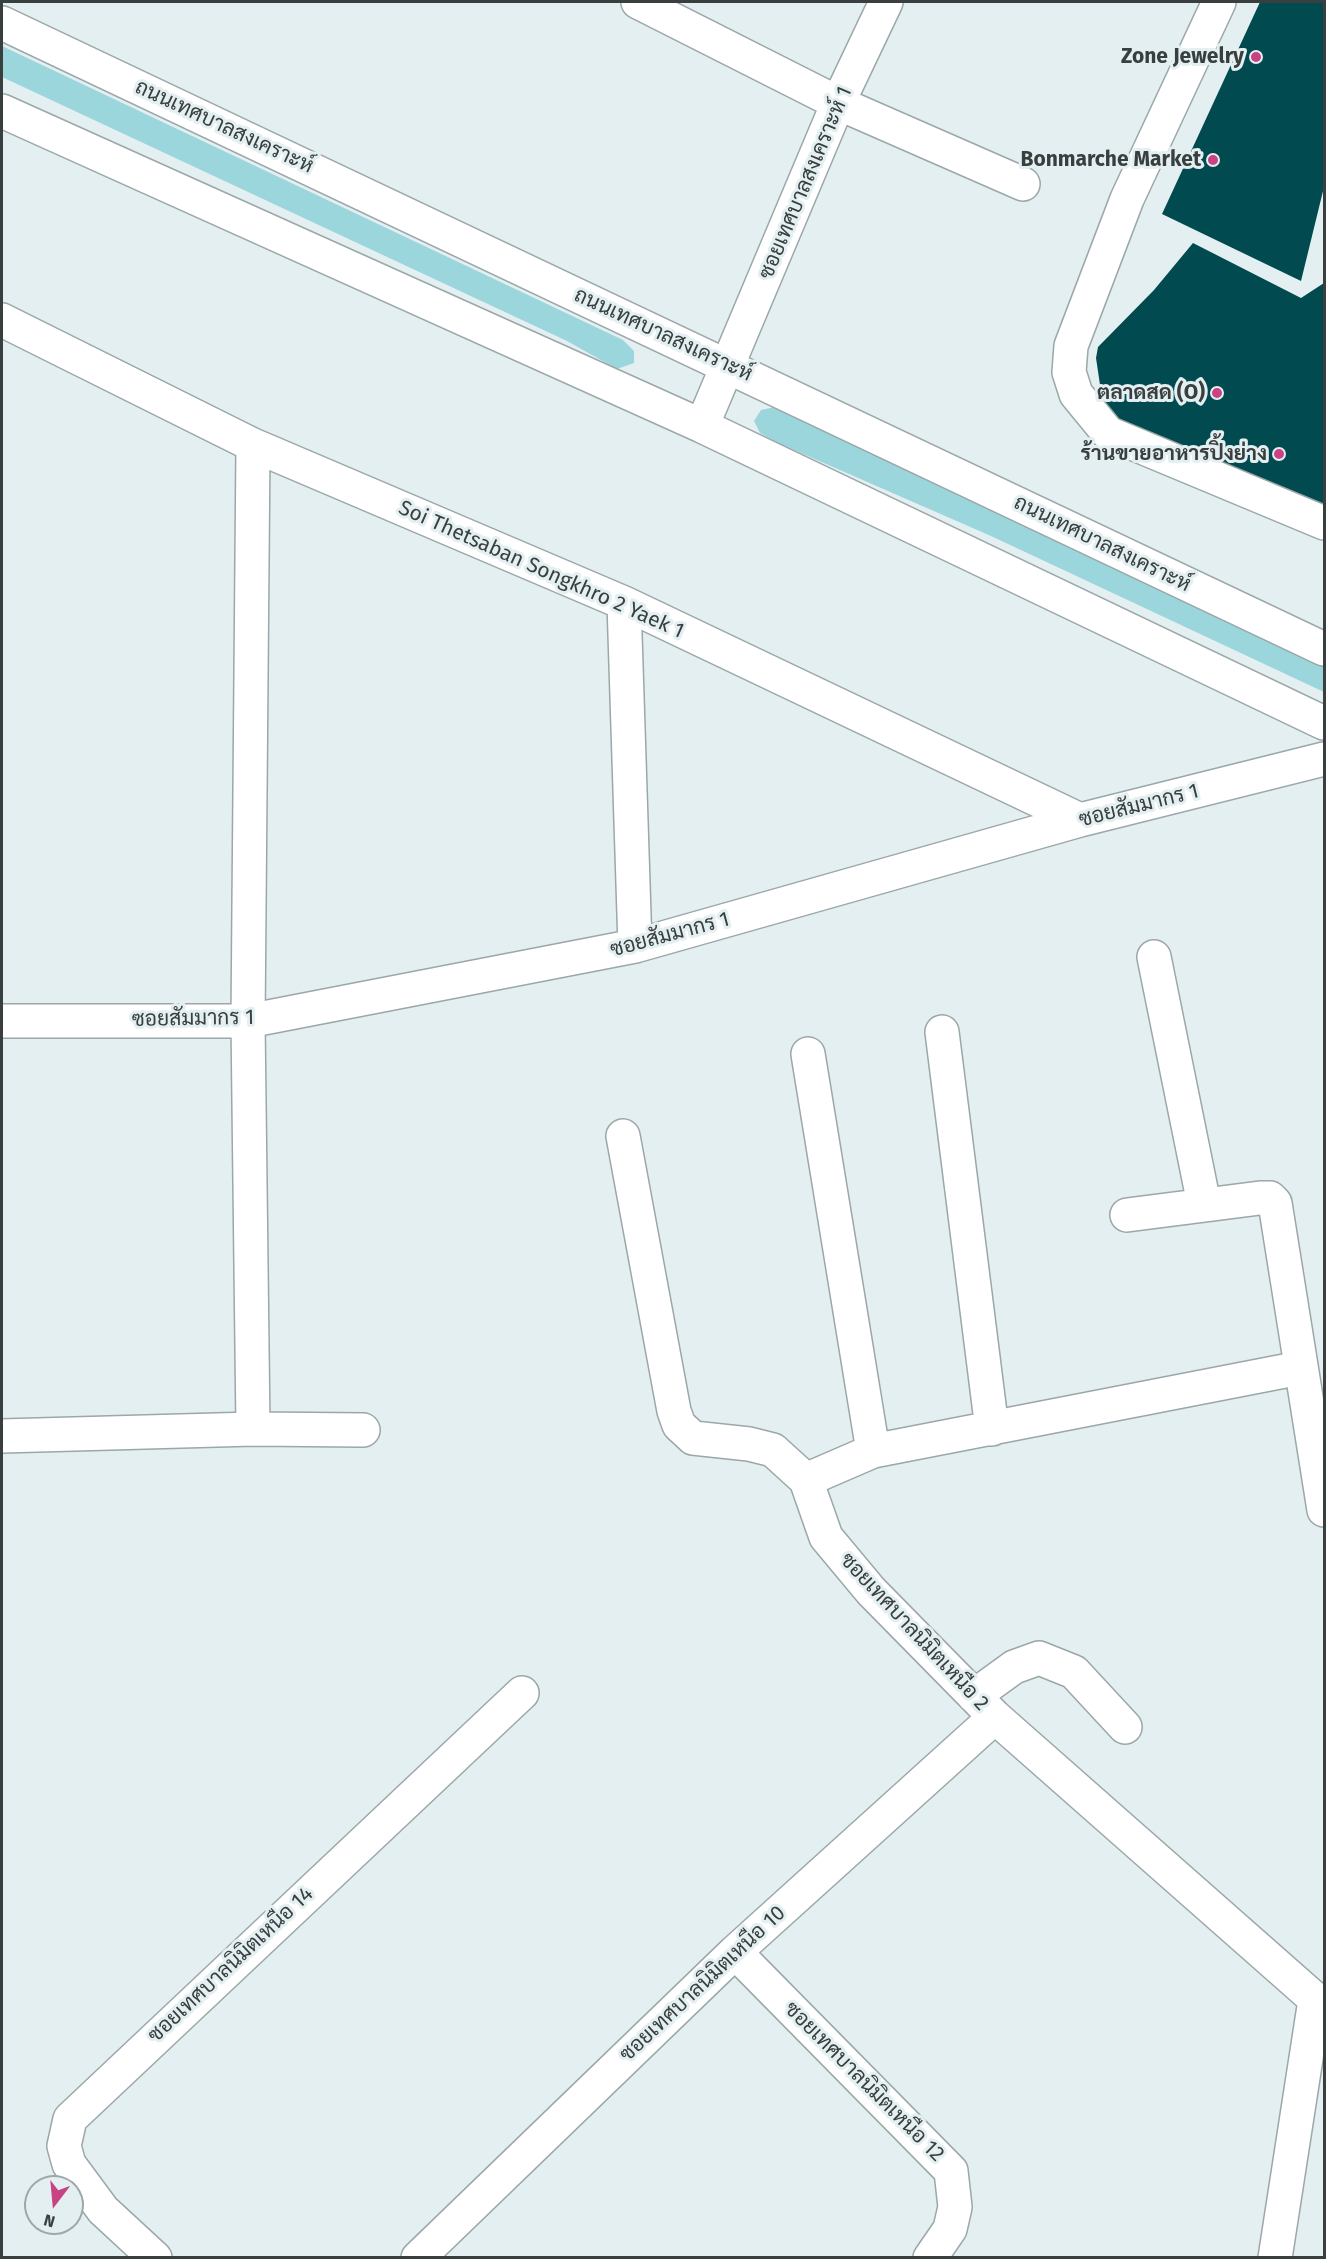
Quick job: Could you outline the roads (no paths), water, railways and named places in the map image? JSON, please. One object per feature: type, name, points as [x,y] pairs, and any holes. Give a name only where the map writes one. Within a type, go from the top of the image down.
[{"type":"street","points":[[638,2],[838,103],[1023,184]]},
{"type":"street","name":"ซอยเทศบาลสงเคราะห์ 1","points":[[702,426],[838,103],[886,2]]},
{"type":"street","points":[[1219,2],[1127,199],[1071,346],[1069,372],[1077,394],[1108,433],[1324,523]]},
{"type":"street","name":"ถนนเทศบาลสงเคราะห์","points":[[2,23],[729,365],[1324,649]]},
{"type":"street","points":[[2,111],[702,426],[1324,723]]},
{"type":"street","name":"Soi Thetsaban Songkhro 2 Yaek 1","points":[[2,320],[253,446],[624,603],[1080,820]]},
{"type":"street","points":[[253,446],[248,1021],[253,1429]]},
{"type":"street","points":[[624,603],[635,946]]},
{"type":"street","name":"ซอยสัมมากร 1","points":[[2,1020],[248,1021],[635,946],[1080,820],[1324,759]]},
{"type":"street","points":[[1154,957],[1204,1204]]},
{"type":"street","points":[[942,1032],[992,1429]]},
{"type":"street","points":[[808,1054],[873,1451]]},
{"type":"street","name":"ซอยเทศบาลนิมิตเหนือ 2","points":[[623,1136],[674,1411],[679,1425],[693,1438],[749,1444],[773,1450],[806,1480],[826,1537],[870,1591],[984,1707],[1320,2003]]},
{"type":"street","points":[[1127,1215],[1260,1198],[1270,1198],[1275,1203],[1324,1510]]},
{"type":"street","points":[[806,1480],[873,1451],[1300,1368]]},
{"type":"street","points":[[2,1436],[253,1429],[363,1430]]},
{"type":"street","name":"ซอยเทศบาลนิมิตเหนือ 10","points":[[418,2258],[735,1952],[984,1707],[1014,1667],[1039,1658],[1074,1672],[1125,1727]]},
{"type":"street","name":"ซอยเทศบาลนิมิตเหนือ 14","points":[[155,2258],[103,2210],[69,2164],[64,2146],[70,2119],[522,1693]]},
{"type":"street","name":"ซอยเทศบาลนิมิตเหนือ 12","points":[[735,1952],[951,2171],[955,2207],[950,2229],[930,2258]]},
{"type":"street","points":[[1275,2258],[1320,2003]]},
{"type":"place","name":"Zone Jewelry","points":[[1256,57]]},
{"type":"place","name":"Bonmarche Market","points":[[1213,160]]},
{"type":"place","name":"ตลาดสด (O)","points":[[1217,393]]},
{"type":"place","name":"ร้านขายอาหารปิ้งย่าง","points":[[1279,454]]}]
